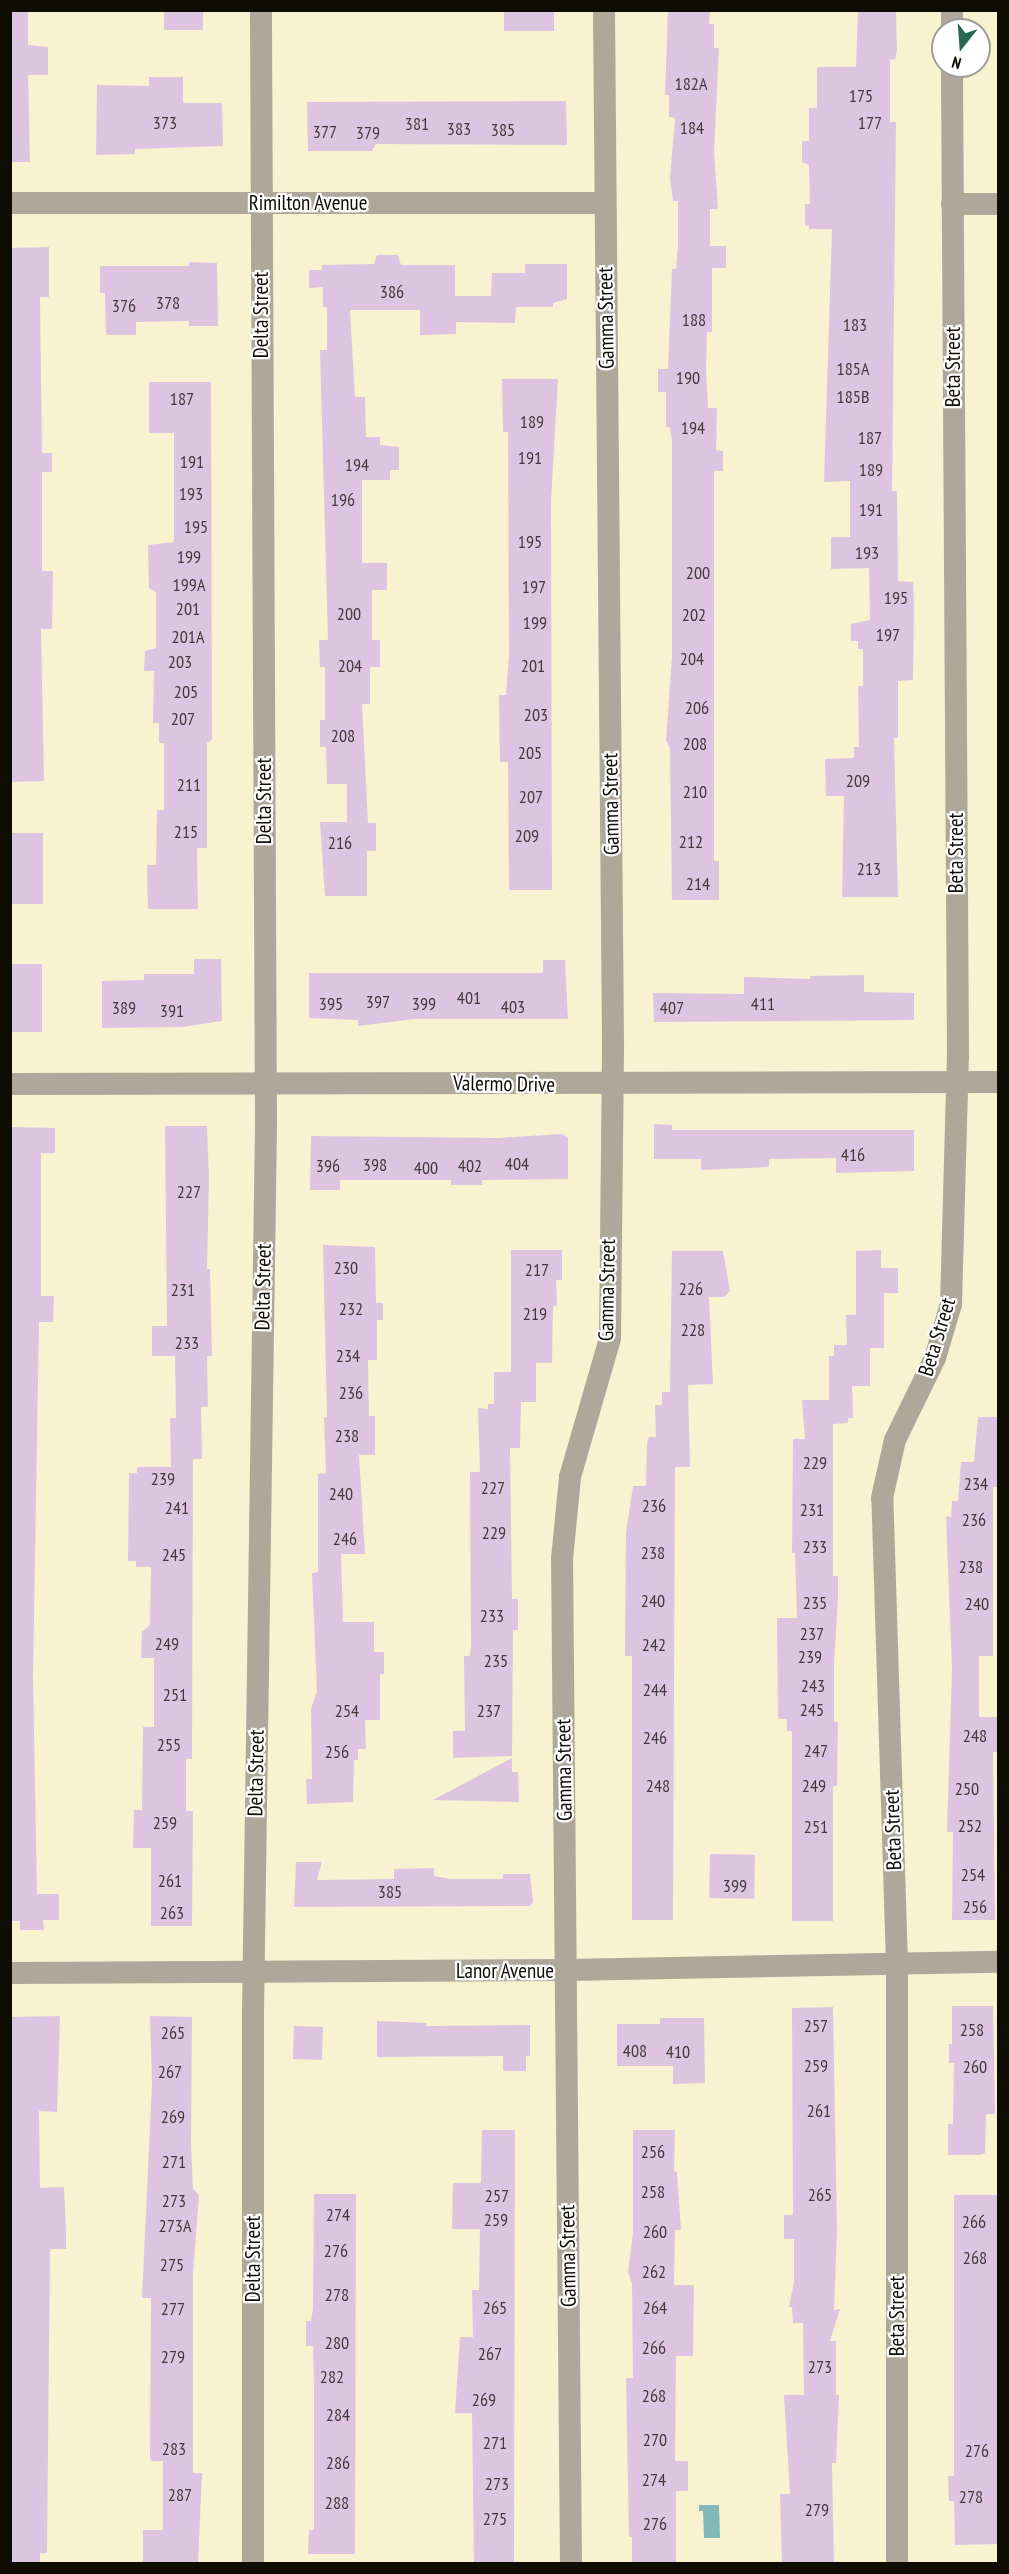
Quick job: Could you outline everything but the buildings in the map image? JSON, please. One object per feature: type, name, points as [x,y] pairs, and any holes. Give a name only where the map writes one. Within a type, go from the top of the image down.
[{"type":"street","name":"Delta Street","points":[[254,2564],[255,1972],[265,1082],[261,10]]},
{"type":"street","name":"Gamma Street","points":[[571,2564],[562,1559],[570,1478],[610,1338],[612,1086],[604,10]]},
{"type":"street","name":"Beta Street","points":[[897,2564],[897,1964],[882,1498],[895,1440],[935,1358],[951,1304],[957,1083],[952,78]]},
{"type":"street","name":"Rimilton Avenue","points":[[10,203],[606,203]]},
{"type":"street","points":[[952,204],[999,204]]},
{"type":"street","name":"Valermo Drive","points":[[10,1084],[265,1082],[612,1086],[999,1082]]},
{"type":"street","name":"Lanor Avenue","points":[[10,1973],[567,1970],[999,1962]]},
{"type":"water","points":[[699,2505],[719,2505],[720,2538],[704,2538],[703,2511],[699,2511]]}]
